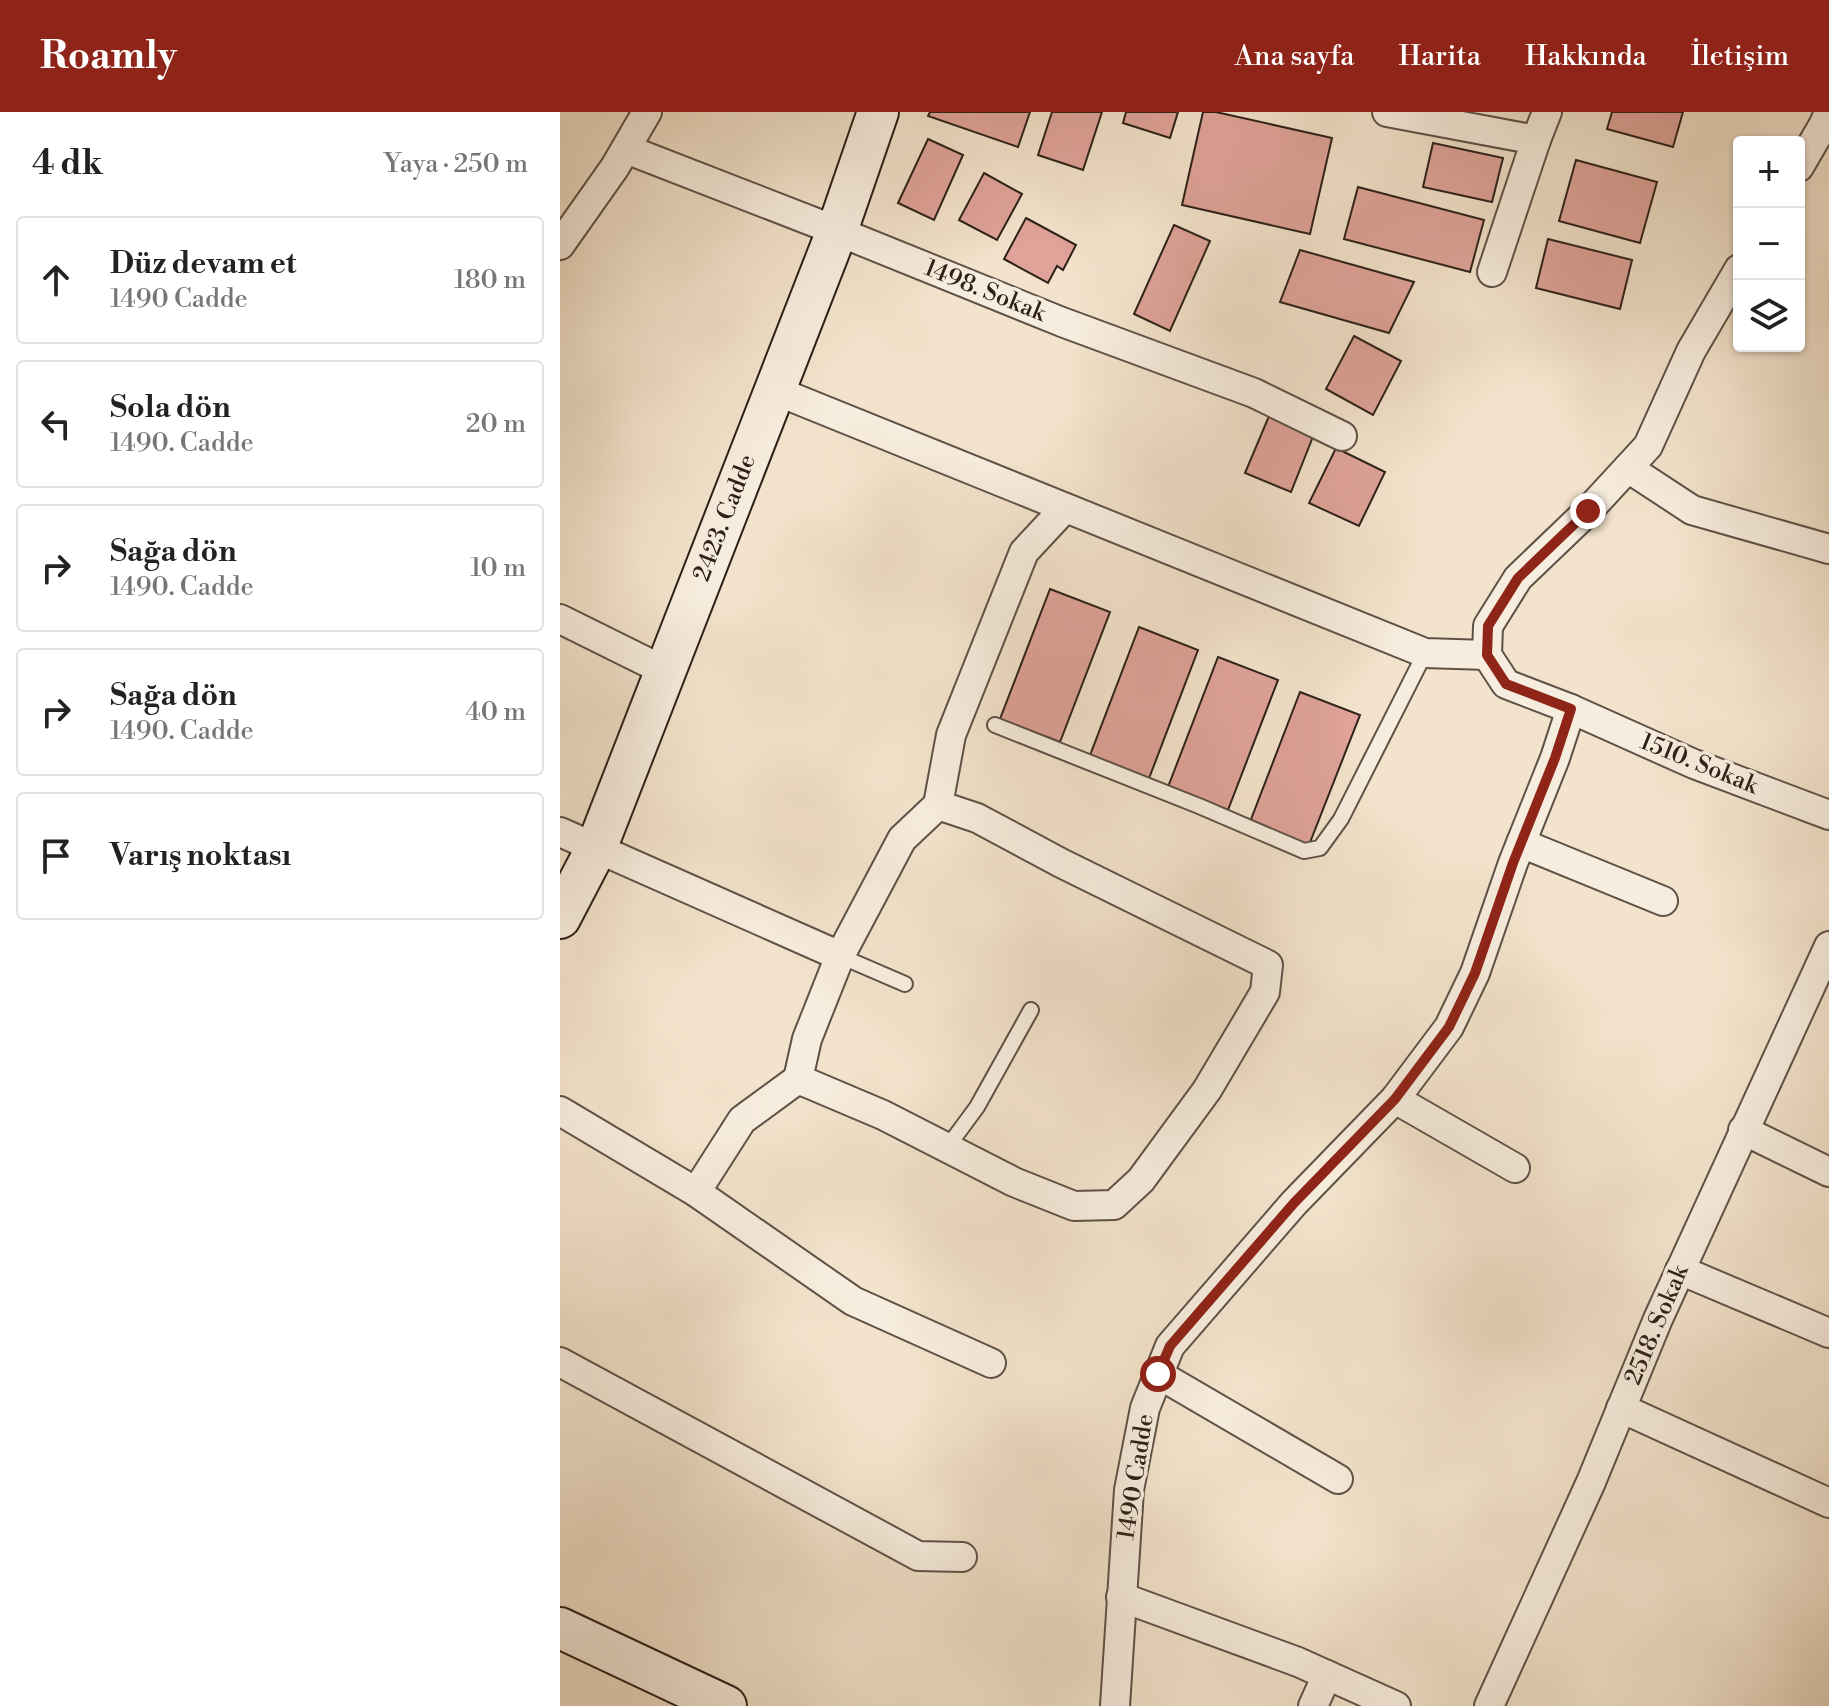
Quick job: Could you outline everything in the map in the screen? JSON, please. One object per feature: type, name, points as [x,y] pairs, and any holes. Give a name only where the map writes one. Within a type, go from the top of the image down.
[{"type":"main road","name":"2423. Cadde","points":[[560,918],[596,849],[837,231],[878,112]]},
{"type":"main road","points":[[560,1628],[673,1694],[726,1706]]},
{"type":"street","points":[[560,245],[615,167],[647,112]]},
{"type":"street","points":[[1387,112],[1536,140]]},
{"type":"street","points":[[1492,272],[1547,112]]},
{"type":"street","points":[[1805,157],[1829,112]]},
{"type":"street","name":"1498. Sokak","points":[[626,149],[1062,322],[1254,393],[1342,436]]},
{"type":"street","points":[[774,390],[1425,653],[1487,655],[1488,626],[1518,578],[1588,511],[1648,446],[1691,351],[1733,279]]},
{"type":"street","points":[[1628,468],[1692,510],[1829,549]]},
{"type":"street","points":[[696,1192],[742,1120],[798,1079],[807,1039],[840,956],[902,839],[938,805],[951,735],[1024,552],[1065,508]]},
{"type":"street","points":[[560,619],[665,671]]},
{"type":"street","name":"1510. Sokak","points":[[1487,655],[1506,684],[1571,709],[1694,764],[1829,815]]},
{"type":"street","name":"1490 Cadde","points":[[1115,1706],[1129,1490],[1145,1408],[1170,1346],[1294,1203],[1395,1099],[1449,1027],[1475,973],[1571,709]]},
{"type":"street","points":[[798,1079],[883,1115],[1014,1182],[1074,1206],[1114,1205],[1141,1180],[1207,1090],[1265,992],[1268,965],[977,818],[938,805]]},
{"type":"street","points":[[560,832],[840,956]]},
{"type":"street","points":[[1521,843],[1663,901]]},
{"type":"street","name":"2518. Sokak","points":[[1489,1706],[1591,1482],[1743,1130],[1817,998],[1829,946]]},
{"type":"street","points":[[1395,1099],[1515,1168]]},
{"type":"street","points":[[560,1111],[696,1192],[853,1301],[991,1363]]},
{"type":"street","points":[[1743,1130],[1829,1172]]},
{"type":"street","points":[[1680,1270],[1829,1333]]},
{"type":"street","points":[[560,1362],[918,1556],[962,1557]]},
{"type":"street","points":[[1158,1374],[1338,1479]]},
{"type":"street","points":[[1621,1408],[1829,1503]]},
{"type":"street","points":[[1121,1597],[1298,1662],[1396,1706]]},
{"type":"street","points":[[1313,1706],[1327,1675]]},
{"type":"lane","points":[[995,725],[1304,851],[1320,848],[1341,819],[1425,653]]},
{"type":"lane","points":[[840,956],[905,984]]},
{"type":"lane","points":[[946,1149],[977,1107],[1031,1010]]},
{"type":"building","points":[[930,112],[1030,112],[1018,147],[928,116]]},
{"type":"building","points":[[1052,112],[1102,112],[1083,170],[1038,155]]},
{"type":"building","points":[[1126,112],[1178,112],[1170,138],[1123,123]]},
{"type":"building","points":[[1203,112],[1216,112],[1332,138],[1310,234],[1182,205]]},
{"type":"building","points":[[1612,112],[1683,112],[1673,147],[1607,129]]},
{"type":"building","points":[[928,139],[963,155],[934,220],[898,203]]},
{"type":"building","points":[[1433,143],[1503,158],[1492,202],[1423,187]]},
{"type":"building","points":[[1576,160],[1657,182],[1640,243],[1559,221]]},
{"type":"building","points":[[984,173],[1022,194],[997,240],[959,220]]},
{"type":"building","points":[[1358,187],[1484,220],[1470,272],[1344,239]]},
{"type":"building","points":[[1026,218],[1076,245],[1063,270],[1057,266],[1048,283],[1004,259]]},
{"type":"building","points":[[1174,225],[1210,241],[1170,331],[1134,314]]},
{"type":"building","points":[[1548,239],[1632,260],[1620,309],[1536,288]]},
{"type":"building","points":[[1300,250],[1414,282],[1389,333],[1280,302]]},
{"type":"building","points":[[1354,336],[1401,361],[1373,415],[1326,389]]},
{"type":"building","points":[[1269,416],[1314,434],[1291,492],[1245,473]]},
{"type":"building","points":[[1336,448],[1385,472],[1359,526],[1309,503]]},
{"type":"building","points":[[1050,589],[1110,612],[1060,742],[1000,719]]},
{"type":"building","points":[[1139,627],[1198,650],[1148,781],[1089,758]]},
{"type":"building","points":[[1218,657],[1278,680],[1228,810],[1168,787]]},
{"type":"building","points":[[1300,692],[1360,715],[1309,845],[1250,822]]},
{"type":"route","points":[[1158,1374],[1170,1346],[1294,1203],[1395,1099],[1449,1027],[1475,973],[1571,709],[1506,684],[1487,655],[1488,626],[1518,578],[1588,511]]}]
